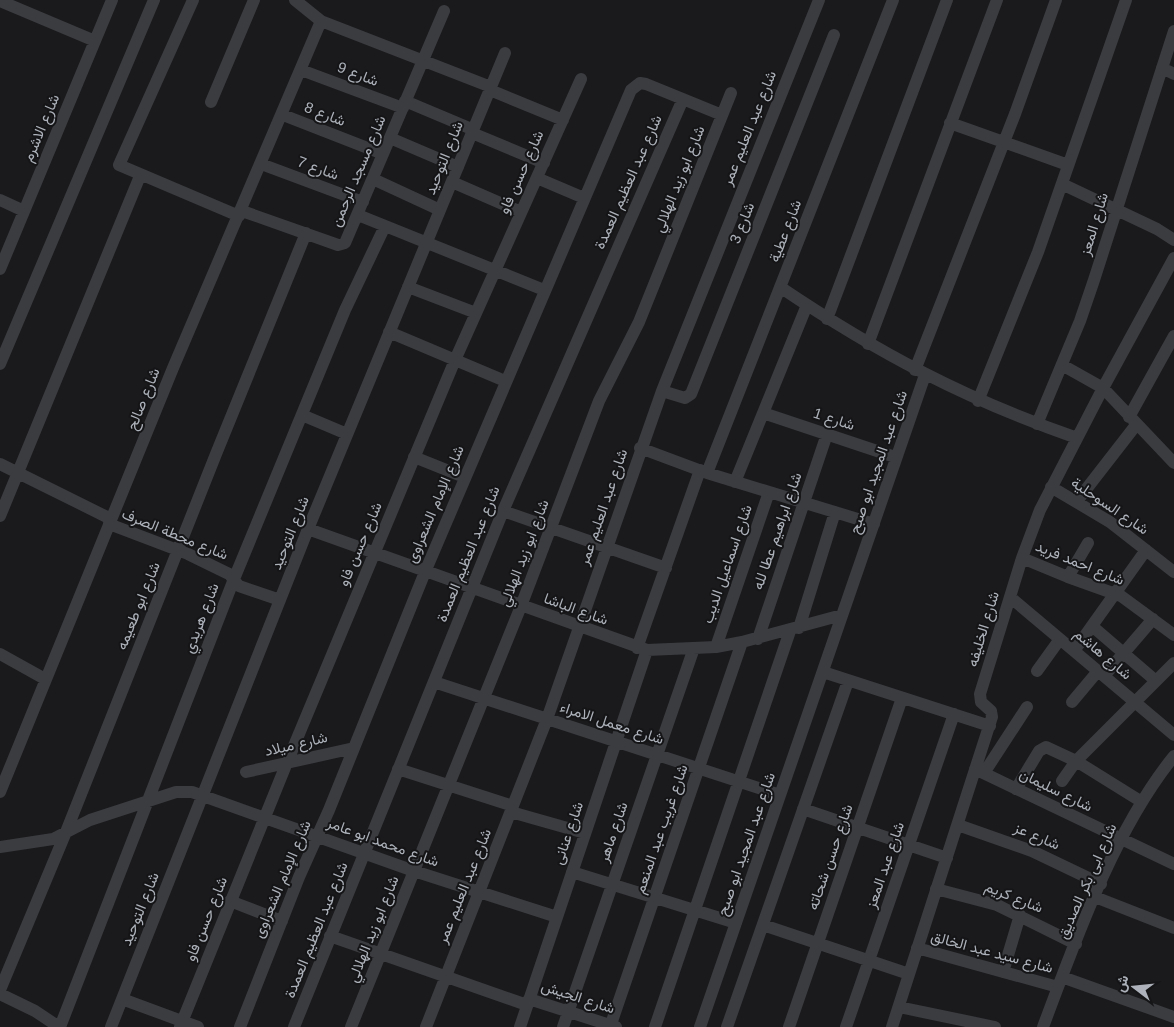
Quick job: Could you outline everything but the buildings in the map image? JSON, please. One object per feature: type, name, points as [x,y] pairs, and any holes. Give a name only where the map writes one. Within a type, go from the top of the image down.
[{"type":"street","name":"شارع الاشرم","points":[[0,269],[112,0]]},
{"type":"street","points":[[0,364],[154,0]]},
{"type":"street","name":"شارع مسجد الرحمن","points":[[193,0],[120,162],[121,167],[240,214],[342,245],[346,241],[358,215],[444,11]]},
{"type":"street","points":[[211,102],[254,0]]},
{"type":"street","name":"شارع عبد العليم عمر","points":[[426,1027],[547,719],[640,448],[819,0]]},
{"type":"street","name":"شارع عطية","points":[[704,472],[780,287],[893,0]]},
{"type":"street","points":[[827,319],[947,0]]},
{"type":"street","points":[[868,344],[997,0]]},
{"type":"street","name":"شارع عبد المجيد ابو صبح","points":[[700,1027],[874,524],[920,373],[1056,0]]},
{"type":"street","points":[[978,401],[1020,300],[1126,0]]},
{"type":"street","points":[[0,1],[95,41]]},
{"type":"street","points":[[300,2],[321,21],[423,61],[563,120]]},
{"type":"street","name":"شارع صالح","points":[[0,792],[173,368],[283,115],[321,21]]},
{"type":"street","name":"شارع المعز","points":[[1037,424],[1088,297],[1174,31]]},
{"type":"street","name":"شارع 3","points":[[662,391],[685,398],[691,394],[834,35]]},
{"type":"street","name":"شارع التوحيد","points":[[111,1027],[308,529],[505,53]]},
{"type":"street","points":[[1162,68],[1174,74]]},
{"type":"street","name":"شارع 9","points":[[301,70],[473,131],[544,162]]},
{"type":"street","name":"شارع حسن فاو","points":[[182,1024],[264,817],[414,457],[455,360],[581,79]]},
{"type":"street","name":"شارع الإمام الشعراوى","points":[[240,1027],[504,381],[635,85],[646,84],[722,115]]},
{"type":"street","name":"شارع ابو زيد الهلالي","points":[[351,1027],[552,528],[599,401],[639,322],[731,93]]},
{"type":"street","name":"شارع عبد العظيم العمدة","points":[[294,1027],[503,511],[683,99]]},
{"type":"street","name":"شارع 8","points":[[283,115],[383,154]]},
{"type":"street","points":[[950,123],[1068,165]]},
{"type":"street","points":[[390,138],[458,167]]},
{"type":"street","name":"شارع 7","points":[[261,164],[363,202]]},
{"type":"street","points":[[0,516],[140,176]]},
{"type":"street","points":[[537,178],[584,198]]},
{"type":"street","points":[[372,179],[440,210]]},
{"type":"street","points":[[452,182],[521,212]]},
{"type":"street","points":[[1062,184],[1174,240]]},
{"type":"street","points":[[0,200],[24,211]]},
{"type":"street","points":[[358,215],[544,290]]},
{"type":"street","name":"شارع هريدي","points":[[60,1027],[234,579],[352,293],[385,226]]},
{"type":"street","name":"شارع ابو طعيمه","points":[[0,990],[66,832],[306,234]]},
{"type":"street","name":"شارع الخليفه","points":[[990,726],[992,714],[981,702],[980,694],[1022,558],[1051,487],[1174,258]]},
{"type":"street","points":[[408,287],[476,313]]},
{"type":"street","points":[[780,287],[827,319],[920,373],[978,401],[1077,438]]},
{"type":"street","points":[[735,482],[807,305]]},
{"type":"street","points":[[389,332],[504,381]]},
{"type":"street","points":[[1077,501],[1133,421],[1174,336]]},
{"type":"street","points":[[1062,365],[1103,388],[1174,463]]},
{"type":"street","name":"شارع 1","points":[[763,412],[895,457]]},
{"type":"street","points":[[302,415],[347,434]]},
{"type":"street","name":"شارع ابراهيم عطا لله","points":[[758,639],[827,434]]},
{"type":"street","points":[[640,448],[704,472],[874,524]]},
{"type":"street","points":[[414,457],[464,477]]},
{"type":"street","name":"شارع محطة الصرف","points":[[0,464],[110,522],[178,550],[227,573],[239,586],[280,600]]},
{"type":"street","name":"شارع عنانى","points":[[520,1027],[616,742],[666,568],[704,472]]},
{"type":"street","name":"شارع السوحلية","points":[[1051,487],[1077,501],[1174,572]]},
{"type":"street","name":"شارع اسماعيل الديب","points":[[716,647],[769,492]]},
{"type":"street","points":[[503,511],[666,568]]},
{"type":"street","points":[[654,1027],[835,512]]},
{"type":"street","name":"شارع الباشا","points":[[308,529],[642,649],[716,647],[758,639],[842,616]]},
{"type":"street","points":[[1068,577],[1088,543]]},
{"type":"street","points":[[1074,651],[1146,550]]},
{"type":"street","name":"شارع احمد فريد","points":[[1022,558],[1068,577],[1115,593],[1174,635]]},
{"type":"street","name":"شارع هاشم","points":[[1010,597],[1174,735]]},
{"type":"street","points":[[1072,702],[1123,653],[1153,619]]},
{"type":"street","points":[[1092,626],[1156,681]]},
{"type":"street","points":[[1036,671],[1060,639]]},
{"type":"street","name":"شارع غريب عبد المنعم","points":[[612,1026],[742,642]]},
{"type":"street","name":"شارع ماهر","points":[[563,1027],[694,648]]},
{"type":"street","points":[[0,654],[45,680]]},
{"type":"street","points":[[1062,781],[1076,761],[1174,663]]},
{"type":"street","points":[[823,672],[990,726],[980,771],[958,825],[892,1027]]},
{"type":"street","points":[[727,1027],[848,681]]},
{"type":"street","name":"شارع معمل الامراء","points":[[434,682],[780,795]]},
{"type":"street","name":"شارع حسن شحاته","points":[[789,1027],[902,698]]},
{"type":"street","points":[[980,771],[1027,707]]},
{"type":"street","name":"شارع عبد المعز","points":[[846,1027],[954,714]]},
{"type":"street","name":"شارع ميلاد","points":[[246,772],[286,765],[354,748]]},
{"type":"street","points":[[1016,789],[1042,748],[1051,748],[1076,761],[1142,802]]},
{"type":"street","name":"شارع ابى بكر الصديق","points":[[1042,1027],[1101,884],[1122,840],[1142,802],[1172,764]]},
{"type":"street","points":[[398,769],[585,833]]},
{"type":"street","name":"شارع سليمان","points":[[980,771],[1174,864]]},
{"type":"street","name":"شارع محمد ابو عامر","points":[[0,847],[47,841],[85,822],[176,792],[187,791],[203,795],[414,871],[557,917]]},
{"type":"street","points":[[803,809],[947,858]]},
{"type":"street","name":"شارع عز","points":[[958,825],[1032,851],[1101,884]]},
{"type":"street","points":[[572,872],[736,923]]},
{"type":"street","name":"شارع كريم","points":[[936,889],[998,905],[1076,944]]},
{"type":"street","points":[[1096,897],[1174,928]]},
{"type":"street","points":[[230,901],[282,921]]},
{"type":"street","points":[[1002,972],[1020,915]]},
{"type":"street","points":[[763,925],[909,974]]},
{"type":"street","name":"شارع الجيش","points":[[330,936],[446,977],[528,1002],[569,1011],[612,1026]]},
{"type":"street","name":"شارع سيد عبد الخالق","points":[[918,948],[1002,972],[1060,982],[1174,1018]]},
{"type":"street","points":[[0,994],[35,1011],[60,1027]]},
{"type":"street","points":[[122,999],[182,1024],[198,1027]]},
{"type":"street","points":[[899,1007],[995,1027]]}]
